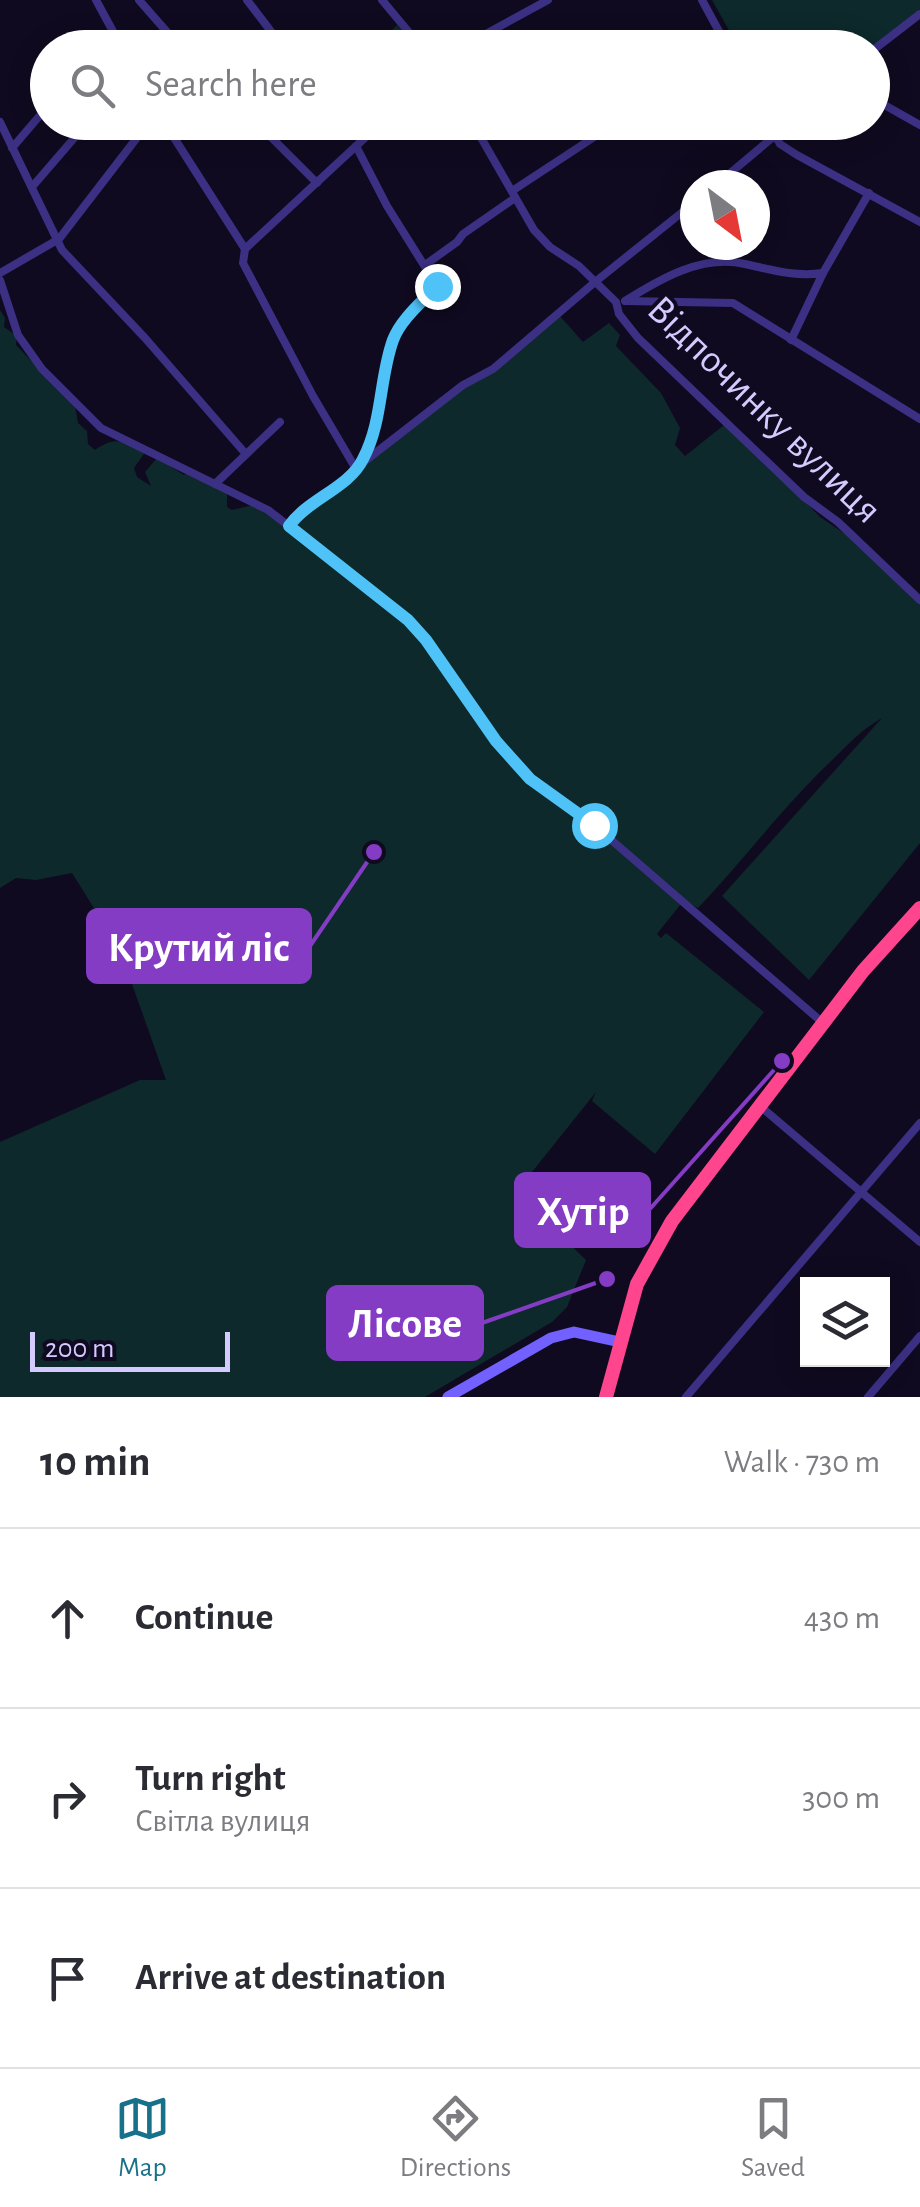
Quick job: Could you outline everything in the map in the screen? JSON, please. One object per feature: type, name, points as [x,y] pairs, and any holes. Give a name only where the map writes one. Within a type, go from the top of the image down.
[{"type":"highway","points":[[606,1397],[647,1261],[672,1221],[822,1024],[920,908]]},
{"type":"street","points":[[96,0],[111,30]]},
{"type":"street","points":[[139,0],[166,30]]},
{"type":"street","points":[[247,0],[270,30]]},
{"type":"street","points":[[382,0],[407,30]]},
{"type":"street","points":[[493,30],[548,0]]},
{"type":"street","points":[[702,0],[718,30]]},
{"type":"street","points":[[890,38],[920,14]]},
{"type":"street","points":[[890,108],[920,125]]},
{"type":"street","points":[[0,122],[62,250],[245,453]]},
{"type":"street","points":[[12,148],[30,127]]},
{"type":"street","points":[[32,186],[72,140]]},
{"type":"street","points":[[134,140],[59,239],[0,276],[18,336],[42,369],[101,428],[268,510],[408,620],[496,741],[530,779],[594,825],[822,1024]]},
{"type":"street","points":[[175,140],[244,248],[243,264],[313,396],[359,466]]},
{"type":"street","points":[[274,140],[317,183]]},
{"type":"street","points":[[244,248],[362,140]]},
{"type":"street","name":"Відпочинку вулиця","points":[[482,140],[534,230],[550,247],[621,302],[619,314],[638,338],[804,497],[838,522],[920,600]]},
{"type":"street","points":[[425,265],[592,140]]},
{"type":"street","points":[[734,170],[771,140]]},
{"type":"street","points":[[778,140],[920,222]]},
{"type":"street","points":[[356,146],[387,206],[437,286],[400,326],[392,341],[377,426],[359,466]]},
{"type":"street","points":[[791,340],[823,273],[869,193]]},
{"type":"street","points":[[289,526],[300,512],[463,385],[493,370],[680,214]]},
{"type":"street","points":[[621,302],[673,273],[718,262],[742,262],[774,273],[823,273]]},
{"type":"street","points":[[621,302],[733,303],[920,419]]},
{"type":"street","points":[[215,484],[280,422]]},
{"type":"street","points":[[760,1106],[920,1242]]},
{"type":"street","points":[[686,1397],[920,1124]]},
{"type":"street","points":[[448,1397],[551,1338],[574,1332],[620,1342]]},
{"type":"street","points":[[868,1397],[920,1336]]},
{"type":"green space","points":[[712,0],[920,0],[920,9],[890,36],[890,30],[729,30]]},
{"type":"green space","points":[[0,310],[5,318],[4,327],[17,336],[16,345],[75,406],[78,423],[87,431],[88,444],[95,450],[114,442],[132,445],[146,451],[134,468],[137,477],[151,486],[145,472],[157,458],[184,475],[191,471],[227,488],[227,507],[232,510],[253,505],[287,525],[293,515],[353,475],[367,458],[559,315],[583,342],[609,323],[620,335],[616,346],[661,393],[680,428],[675,445],[685,456],[724,425],[820,517],[857,542],[920,604],[920,843],[809,980],[722,896],[882,718],[860,733],[811,780],[698,908],[684,900],[657,934],[661,938],[666,933],[764,1012],[655,1154],[592,1101],[596,1092],[516,1192],[586,1260],[567,1307],[552,1322],[425,1397],[0,1397],[0,1142],[140,1080],[166,1080],[120,950],[72,873],[36,880],[16,878],[0,888]]},
{"type":"place","name":"Крутий ліс","points":[[374,852]]},
{"type":"place","name":"Хутір","points":[[782,1061]]},
{"type":"place","name":"Лісове","points":[[607,1279]]},
{"type":"route","points":[[437,286],[400,326],[392,341],[377,426],[362,464],[300,512],[289,526],[408,620],[496,741],[530,779],[594,825]]}]
